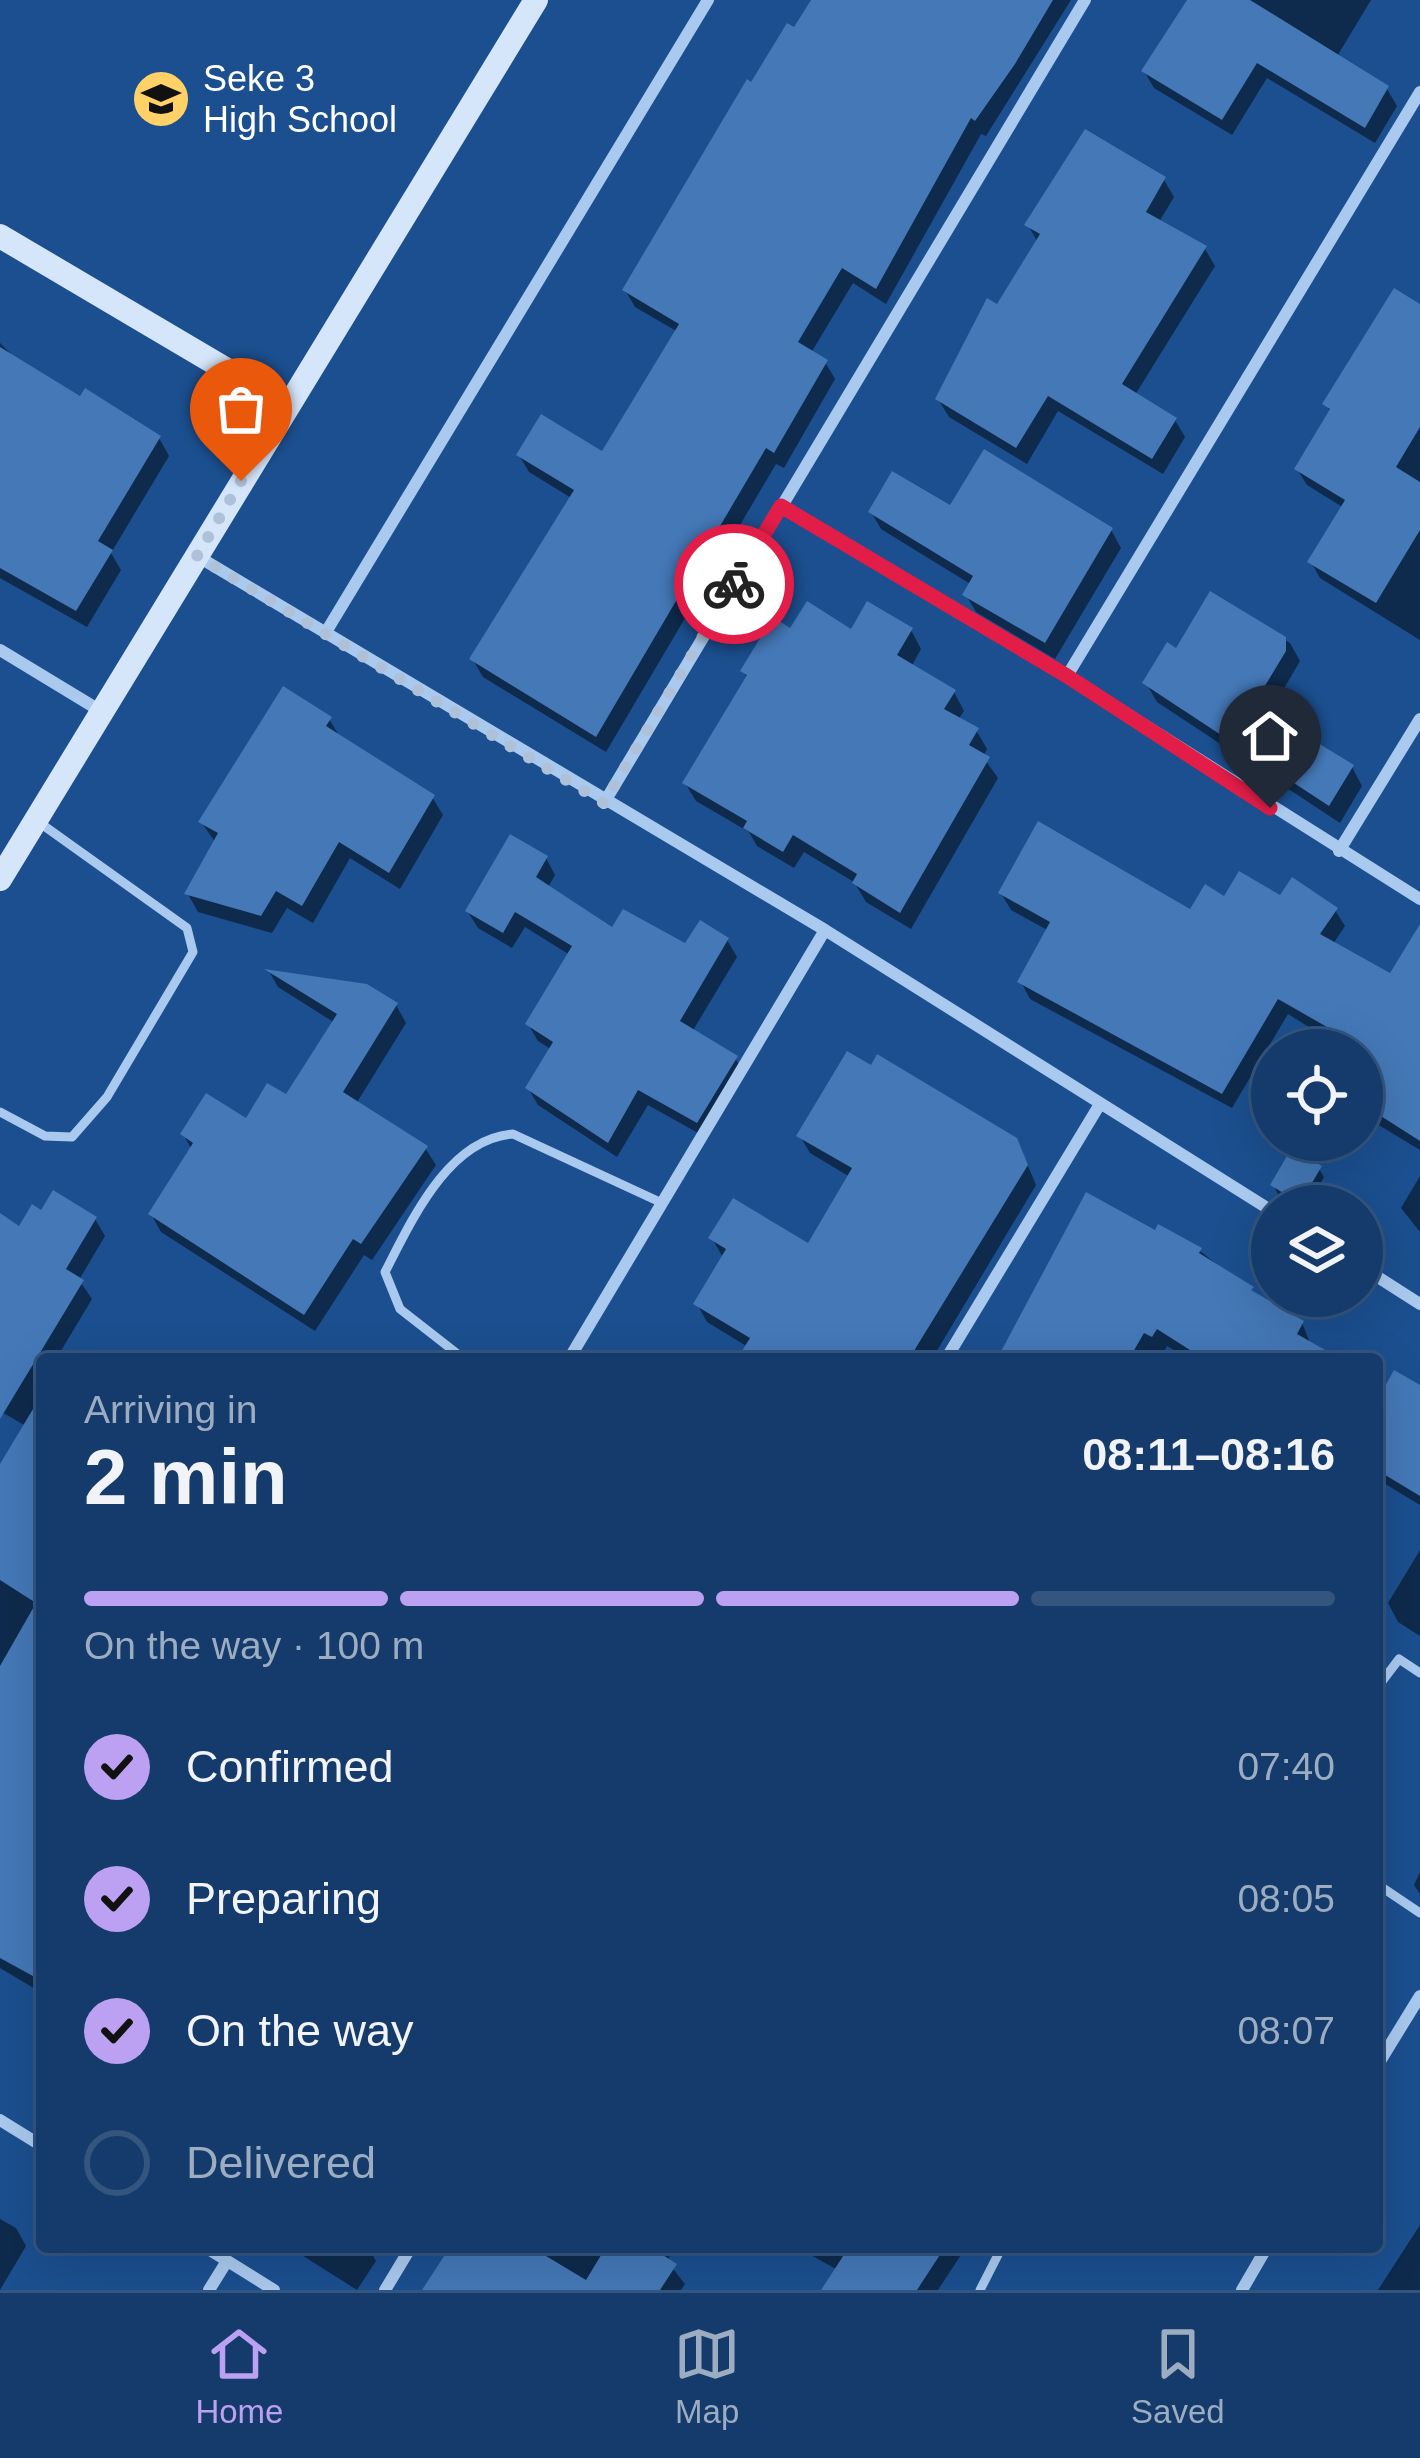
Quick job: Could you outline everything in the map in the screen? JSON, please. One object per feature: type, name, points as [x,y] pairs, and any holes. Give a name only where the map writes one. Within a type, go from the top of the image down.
[{"type":"street","points":[[0,879],[536,0]]},
{"type":"street","points":[[326,632],[708,0]]},
{"type":"street","points":[[604,803],[1085,0]]},
{"type":"street","points":[[1067,676],[1420,92]]},
{"type":"street","points":[[0,236],[286,405]]},
{"type":"street","points":[[781,506],[1067,676],[1420,899]]},
{"type":"street","points":[[197,556],[604,803],[825,930],[1251,1198]]},
{"type":"street","points":[[0,650],[99,710]]},
{"type":"street","points":[[1340,851],[1420,719]]},
{"type":"street","points":[[573,1353],[825,930]]},
{"type":"street","points":[[950,1353],[1100,1104]]},
{"type":"street","points":[[1383,1280],[1420,1304]]},
{"type":"street","points":[[1383,2056],[1420,1996]]},
{"type":"street","points":[[0,2120],[36,2142]]},
{"type":"street","points":[[214,2253],[274,2290]]},
{"type":"street","points":[[385,2290],[407,2253]]},
{"type":"street","points":[[1242,2290],[1264,2253]]},
{"type":"street","points":[[209,2290],[227,2261]]},
{"type":"lane","points":[[0,1112],[45,1136],[72,1138],[106,1097],[194,952],[188,928],[36,819]]},
{"type":"lane","points":[[456,1353],[400,1310],[385,1272],[451,1166],[486,1136],[513,1135],[662,1203]]},
{"type":"lane","points":[[1383,1680],[1399,1659],[1420,1673]]},
{"type":"lane","points":[[1383,1888],[1420,1913]]},
{"type":"lane","points":[[980,2290],[999,2253]]},
{"type":"building","points":[[811,0],[1053,0],[1015,64],[975,121],[971,118],[876,289],[842,268],[798,342],[828,360],[774,453],[766,448],[596,737],[469,659],[574,490],[516,455],[541,414],[602,451],[679,324],[622,290],[747,79],[751,82],[787,23],[794,27]]},
{"type":"building","points":[[1187,0],[1250,0],[1389,86],[1365,128],[1257,63],[1222,120],[1141,71]]},
{"type":"building","points":[[1085,129],[1166,177],[1146,212],[1207,246],[1122,384],[1177,418],[1152,459],[1048,396],[1016,448],[935,399],[987,298],[997,304],[1040,234],[1024,225]]},
{"type":"building","points":[[1394,288],[1420,304],[1420,427],[1396,467],[1420,482],[1420,530],[1376,603],[1307,562],[1345,500],[1294,469],[1330,409],[1322,404]]},
{"type":"building","points":[[0,347],[80,396],[85,388],[161,436],[98,541],[113,550],[76,611],[0,568]]},
{"type":"building","points":[[984,449],[1113,528],[1045,643],[962,595],[973,576],[868,512],[892,471],[950,505]]},
{"type":"building","points":[[1210,591],[1286,637],[1286,651],[1254,704],[1354,765],[1329,806],[1142,683],[1167,642],[1176,648]]},
{"type":"building","points":[[807,601],[851,629],[867,601],[913,628],[897,655],[956,690],[944,709],[979,728],[969,745],[990,757],[900,913],[852,883],[857,874],[793,835],[783,852],[743,828],[747,821],[682,783],[747,675],[740,671],[773,617],[790,628]]},
{"type":"building","points":[[283,686],[332,717],[326,726],[435,795],[389,873],[339,842],[302,906],[276,891],[261,916],[184,894],[218,833],[198,822]]},
{"type":"building","points":[[1038,821],[1190,909],[1205,884],[1224,896],[1239,871],[1280,895],[1292,877],[1338,908],[1320,934],[1390,973],[1420,924],[1420,1141],[1383,1117],[1383,1029],[1330,1029],[1278,999],[1260,1029],[1251,1029],[1251,1045],[1222,1094],[1017,982],[1050,922],[998,893]]},
{"type":"building","points":[[510,834],[548,856],[536,877],[612,927],[623,909],[685,943],[700,920],[729,938],[680,1021],[738,1056],[697,1123],[638,1090],[608,1143],[525,1088],[553,1042],[525,1024],[572,946],[515,912],[503,933],[465,911]]},
{"type":"building","points":[[264,969],[367,984],[398,1003],[343,1092],[428,1146],[361,1244],[353,1239],[304,1315],[148,1214],[193,1143],[180,1134],[206,1093],[246,1118],[267,1083],[286,1094],[337,1014]]},
{"type":"building","points":[[847,1051],[871,1065],[877,1054],[1017,1138],[1028,1165],[913,1353],[741,1353],[750,1338],[693,1304],[726,1249],[708,1238],[733,1198],[808,1243],[852,1168],[796,1136]]},
{"type":"building","points":[[1284,1161],[1313,1161],[1322,1166],[1311,1185],[1270,1185]]},
{"type":"building","points":[[53,1190],[97,1217],[66,1269],[84,1280],[0,1419],[0,1213],[19,1226],[32,1204],[41,1210]]},
{"type":"building","points":[[1086,1192],[1155,1230],[1158,1224],[1202,1248],[1199,1253],[1251,1285],[1251,1317],[1297,1317],[1304,1321],[1297,1334],[1330,1353],[1195,1353],[1157,1329],[1152,1337],[1144,1333],[1132,1353],[1000,1353]]},
{"type":"building","points":[[1394,1370],[1420,1385],[1420,1496],[1383,1474],[1383,1390]]},
{"type":"building","points":[[36,1404],[36,1603],[0,1580],[0,1464]]},
{"type":"building","points":[[36,1603],[36,1978],[0,1958],[0,1666]]},
{"type":"building","points":[[446,2253],[541,2253],[586,2280],[602,2253],[660,2253],[677,2264],[660,2290],[422,2290]]},
{"type":"building","points":[[845,2253],[941,2253],[917,2290],[821,2290]]},
{"type":"way so far","points":[[241,481],[197,556],[604,803],[734,584]]},
{"type":"place","name":"Seke 3 High School","points":[[161,99]]},
{"type":"route","points":[[734,584],[781,506],[1067,676],[1270,808]]}]
